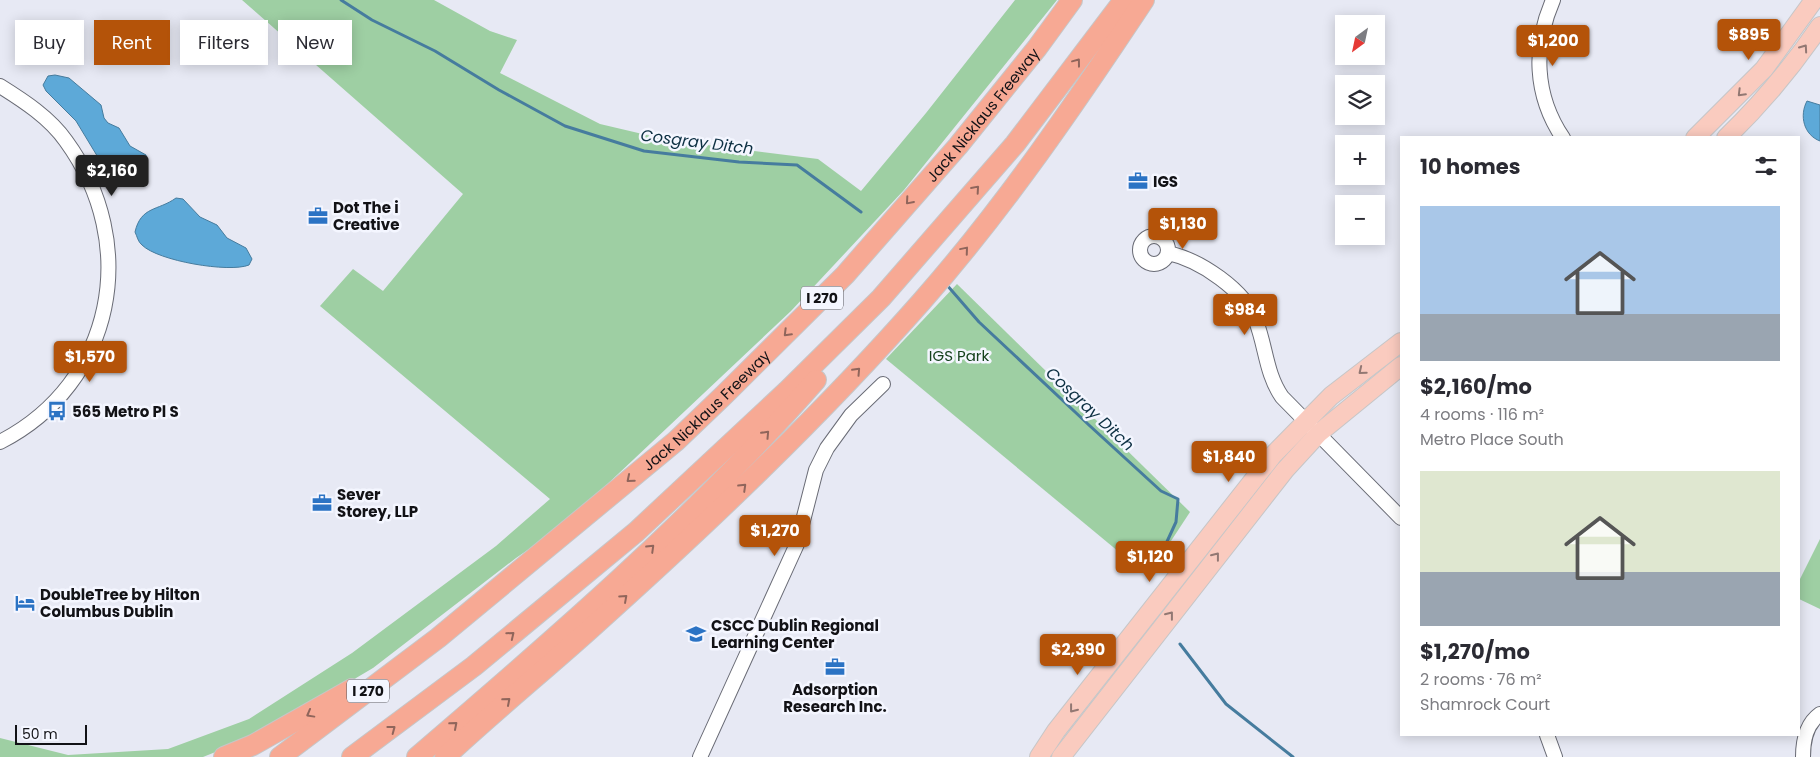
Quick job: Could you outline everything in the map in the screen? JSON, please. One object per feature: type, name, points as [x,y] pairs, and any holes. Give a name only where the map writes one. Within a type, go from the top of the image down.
[{"type":"highway","name":"Jack Nicklaus Freeway","points":[[280,757],[455,624],[676,441],[845,275],[958,146],[1037,48],[1072,0]]},
{"type":"highway","name":"I 270","points":[[352,757],[474,666],[636,532],[787,391],[881,298],[1015,144],[1124,0]]},
{"type":"highway","points":[[445,757],[588,631],[693,534],[845,384],[921,302],[969,246],[1012,189],[1144,0]]},
{"type":"highway","points":[[417,757],[577,618],[741,461],[873,316],[935,236]]},
{"type":"highway","points":[[224,757],[253,744],[339,698],[455,624]]},
{"type":"main road","points":[[1697,136],[1764,69],[1814,0]]},
{"type":"main road","points":[[1728,136],[1800,55],[1820,26]]},
{"type":"main road","points":[[1061,757],[1153,636],[1285,470],[1332,396],[1400,343]]},
{"type":"main road","points":[[1039,757],[1056,731],[1180,571],[1273,456],[1400,367]]},
{"type":"street","points":[[1553,0],[1543,26],[1538,63],[1540,83],[1545,101],[1562,136]]},
{"type":"street","points":[[0,86],[34,109],[66,141],[87,175],[100,206],[105,227],[109,276],[102,319],[84,365],[62,396],[24,428],[0,442]]},
{"type":"street","points":[[1168,252],[1197,263],[1232,289],[1250,308],[1257,322],[1273,384],[1282,397],[1400,517]]},
{"type":"street","points":[[700,757],[797,544],[816,470],[827,448],[851,415],[883,384]]},
{"type":"street","points":[[1803,757],[1804,739],[1813,719],[1820,714]]},
{"type":"street","points":[[1547,736],[1555,757]]},
{"type":"green space","points":[[242,0],[434,0],[490,31],[517,40],[500,73],[600,124],[668,140],[818,159],[861,191],[926,113],[1015,0],[1057,0],[904,190],[791,311],[564,525],[516,558],[373,668],[263,733],[203,757],[0,757],[0,738],[68,755],[168,749],[249,719],[352,653],[496,546],[550,499],[320,306],[353,269],[383,291],[463,194],[316,65],[352,65],[352,20],[278,20],[278,32],[268,23],[268,20],[265,20]]},
{"type":"green space","name":"IGS Park","points":[[957,284],[1190,512],[1148,576],[886,359]]},
{"type":"green space","points":[[1820,539],[1820,609],[1800,599],[1800,579]]},
{"type":"water","points":[[55,75],[69,78],[101,105],[104,118],[108,123],[119,128],[130,146],[146,155],[147,160],[142,166],[126,158],[114,163],[99,159],[76,121],[46,91],[43,85],[48,76]]},
{"type":"water","points":[[1807,101],[1820,105],[1820,141],[1810,134],[1803,119]]},
{"type":"water","points":[[176,198],[183,199],[200,217],[217,225],[227,238],[246,248],[252,259],[249,265],[226,268],[194,264],[163,256],[150,251],[142,245],[135,232],[141,218],[151,210]]},
{"type":"waterway","name":"Cosgray Ditch","points":[[341,0],[372,20],[435,51],[499,90],[565,126],[644,151],[739,162],[797,165],[861,212]]},
{"type":"waterway","name":"Cosgray Ditch","points":[[946,284],[979,322],[1090,426],[1161,491],[1178,499],[1176,522],[1159,559]]},
{"type":"waterway","name":"Cosgray Ditch","points":[[1180,644],[1226,704],[1293,757]]},
{"type":"place","name":"IGS","points":[[1138,181]]},
{"type":"place","name":"Dot The i Creative","points":[[318,216]]},
{"type":"place","name":"565 Metro Pl S","points":[[57,411]]},
{"type":"place","name":"Sever Storey, LLP","points":[[322,503]]},
{"type":"place","name":"DoubleTree by Hilton Columbus Dublin","points":[[25,603]]},
{"type":"place","name":"CSCC Dublin Regional Learning Center","points":[[696,634]]},
{"type":"place","name":"Adsorption Research Inc.","points":[[835,667]]}]
